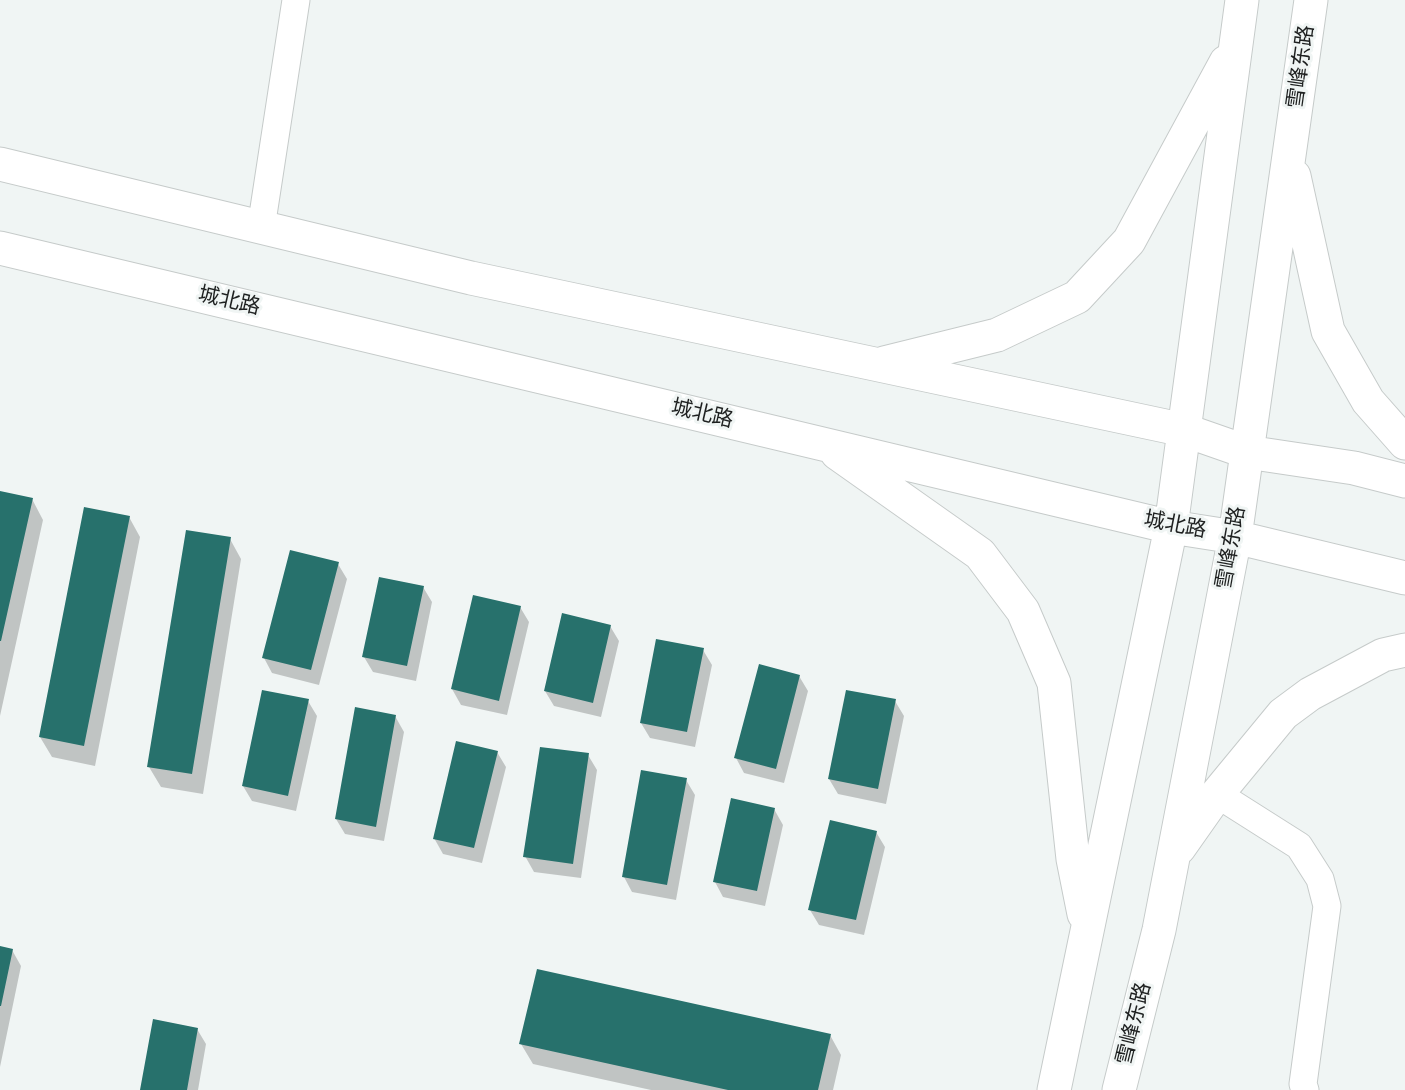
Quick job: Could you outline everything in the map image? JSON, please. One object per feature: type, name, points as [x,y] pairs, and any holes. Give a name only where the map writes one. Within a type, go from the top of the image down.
[{"type":"main road","points":[[1054,1090],[1171,527],[1242,0]]},
{"type":"main road","name":"雪峰东路","points":[[1119,1090],[1159,930],[1235,537],[1311,0]]},
{"type":"main road","points":[[877,365],[997,335],[1077,297],[1129,241],[1235,44]]},
{"type":"main road","points":[[1290,156],[1328,331],[1368,401],[1405,443]]},
{"type":"main road","points":[[0,164],[471,278],[1184,430],[1247,452],[1354,468],[1405,481]]},
{"type":"main road","name":"城北路","points":[[0,248],[1171,527],[1235,537],[1405,578]]},
{"type":"main road","points":[[823,444],[980,554],[1023,611],[1054,683],[1073,859],[1087,927]]},
{"type":"main road","points":[[1173,856],[1217,794],[1283,714],[1310,694],[1383,655],[1405,650]]},
{"type":"street","points":[[261,228],[296,0]]},
{"type":"street","points":[[1217,794],[1299,846],[1320,879],[1327,906],[1303,1084],[1305,1090]]},
{"type":"building","points":[[0,491],[33,498],[1,641],[0,641]]},
{"type":"building","points":[[84,507],[130,516],[84,746],[39,737]]},
{"type":"building","points":[[186,530],[231,537],[192,774],[147,767]]},
{"type":"building","points":[[290,550],[339,562],[311,670],[262,658]]},
{"type":"building","points":[[379,577],[424,586],[407,666],[362,657]]},
{"type":"building","points":[[473,595],[521,606],[499,701],[451,689]]},
{"type":"building","points":[[562,613],[611,625],[593,703],[544,691]]},
{"type":"building","points":[[656,639],[704,648],[687,732],[640,723]]},
{"type":"building","points":[[759,664],[800,675],[776,769],[734,758]]},
{"type":"building","points":[[262,690],[309,699],[288,796],[242,786]]},
{"type":"building","points":[[846,690],[896,699],[878,789],[828,779]]},
{"type":"building","points":[[355,707],[396,715],[376,827],[335,819]]},
{"type":"building","points":[[456,741],[498,751],[474,848],[433,839]]},
{"type":"building","points":[[540,747],[589,753],[573,864],[523,857]]},
{"type":"building","points":[[641,770],[687,778],[667,885],[622,877]]},
{"type":"building","points":[[731,798],[775,808],[757,891],[713,882]]},
{"type":"building","points":[[830,820],[877,831],[856,920],[808,910]]},
{"type":"building","points":[[0,946],[13,949],[1,1006],[0,1006]]},
{"type":"building","points":[[537,969],[831,1034],[818,1090],[728,1090],[519,1044]]},
{"type":"building","points":[[153,1019],[198,1028],[187,1090],[140,1090]]}]
